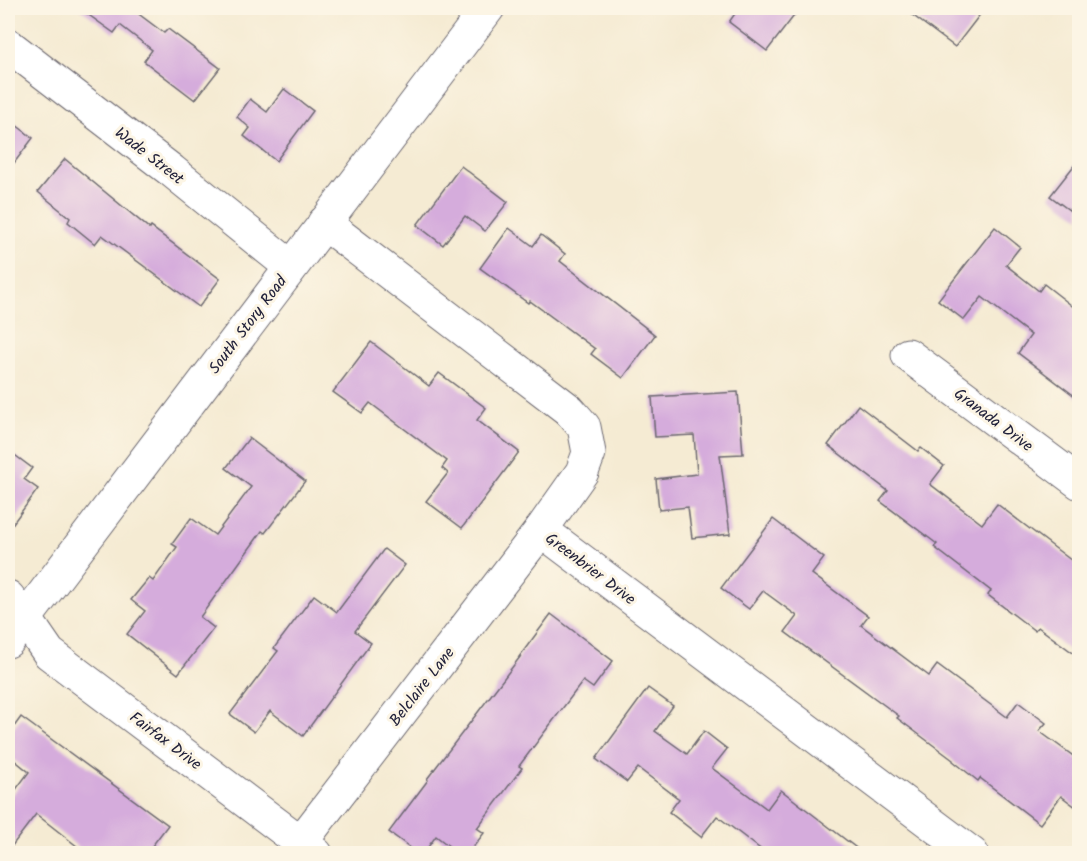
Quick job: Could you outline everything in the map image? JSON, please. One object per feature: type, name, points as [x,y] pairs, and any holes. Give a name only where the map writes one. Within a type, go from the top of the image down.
[{"type":"street","name":"South Story Road","points":[[13,619],[291,267],[488,8]]},
{"type":"street","name":"Wade Street","points":[[8,45],[172,171],[291,267]]},
{"type":"street","name":"Greenbrier Drive","points":[[324,223],[569,410],[584,427],[589,453],[582,472],[541,530],[972,854]]},
{"type":"street","name":"Granada Drive","points":[[908,356],[1080,483]]},
{"type":"street","name":"Belclaire Lane","points":[[309,848],[541,530]]},
{"type":"street","name":"Fairfax Drive","points":[[13,619],[49,653],[309,848]]},
{"type":"building","points":[[79,8],[133,8],[164,33],[168,29],[220,68],[195,100],[144,61],[152,50],[120,25],[114,33]]},
{"type":"building","points":[[739,8],[800,8],[767,51],[729,22]]},
{"type":"building","points":[[903,8],[985,8],[955,47]]},
{"type":"building","points":[[284,89],[313,111],[276,161],[244,136],[250,128],[237,117],[250,99],[267,112]]},
{"type":"building","points":[[8,119],[33,138],[8,171]]},
{"type":"building","points":[[1080,158],[1080,218],[1050,196]]},
{"type":"building","points":[[65,159],[150,229],[151,227],[220,279],[199,307],[102,235],[95,244],[68,222],[70,218],[38,192]]},
{"type":"building","points":[[461,166],[508,202],[485,231],[465,216],[443,245],[417,225]]},
{"type":"building","points":[[995,227],[1020,247],[1006,265],[1039,291],[1044,284],[1080,312],[1080,400],[1018,353],[1031,335],[982,297],[964,320],[938,300]]},
{"type":"building","points":[[509,228],[533,246],[541,235],[565,254],[560,261],[655,335],[623,378],[591,354],[595,349],[530,301],[528,303],[480,268]]},
{"type":"building","points":[[371,342],[429,386],[439,373],[486,408],[477,420],[519,452],[462,528],[426,501],[448,473],[442,468],[447,461],[370,403],[362,413],[333,392]]},
{"type":"building","points":[[738,392],[743,454],[720,455],[730,534],[692,538],[688,507],[659,510],[656,479],[697,474],[694,435],[655,437],[652,397]]},
{"type":"building","points":[[858,405],[918,451],[921,448],[944,466],[930,484],[982,524],[997,504],[1080,567],[1080,658],[1038,627],[1035,631],[988,595],[991,591],[934,547],[937,544],[880,501],[888,491],[828,445]]},
{"type":"building","points":[[249,438],[305,481],[265,533],[262,531],[200,617],[214,628],[178,674],[127,634],[145,611],[131,600],[149,578],[153,581],[177,547],[172,544],[191,518],[215,535],[251,487],[226,468]]},
{"type":"building","points":[[8,450],[32,468],[24,479],[38,489],[8,530]]},
{"type":"building","points":[[773,519],[824,558],[812,574],[868,616],[861,625],[929,676],[937,665],[1007,717],[1018,702],[1046,723],[1039,731],[1080,761],[1080,810],[1061,796],[1040,824],[980,778],[978,781],[897,718],[899,716],[785,632],[797,616],[763,591],[749,609],[721,588]]},
{"type":"building","points":[[384,549],[405,565],[355,631],[371,643],[303,736],[270,711],[254,732],[230,714],[278,651],[274,648],[314,595],[337,612]]},
{"type":"building","points":[[551,614],[613,661],[593,688],[583,681],[519,766],[522,768],[477,828],[484,833],[468,854],[459,854],[436,836],[423,854],[419,854],[389,832]]},
{"type":"building","points":[[648,688],[673,706],[655,731],[687,754],[704,731],[727,749],[712,768],[767,809],[781,790],[864,854],[767,854],[717,816],[701,837],[669,812],[679,799],[638,768],[627,782],[596,759]]},
{"type":"building","points":[[21,717],[168,825],[146,854],[87,854],[36,814],[8,851],[8,800],[29,772],[8,755],[8,735]]}]
